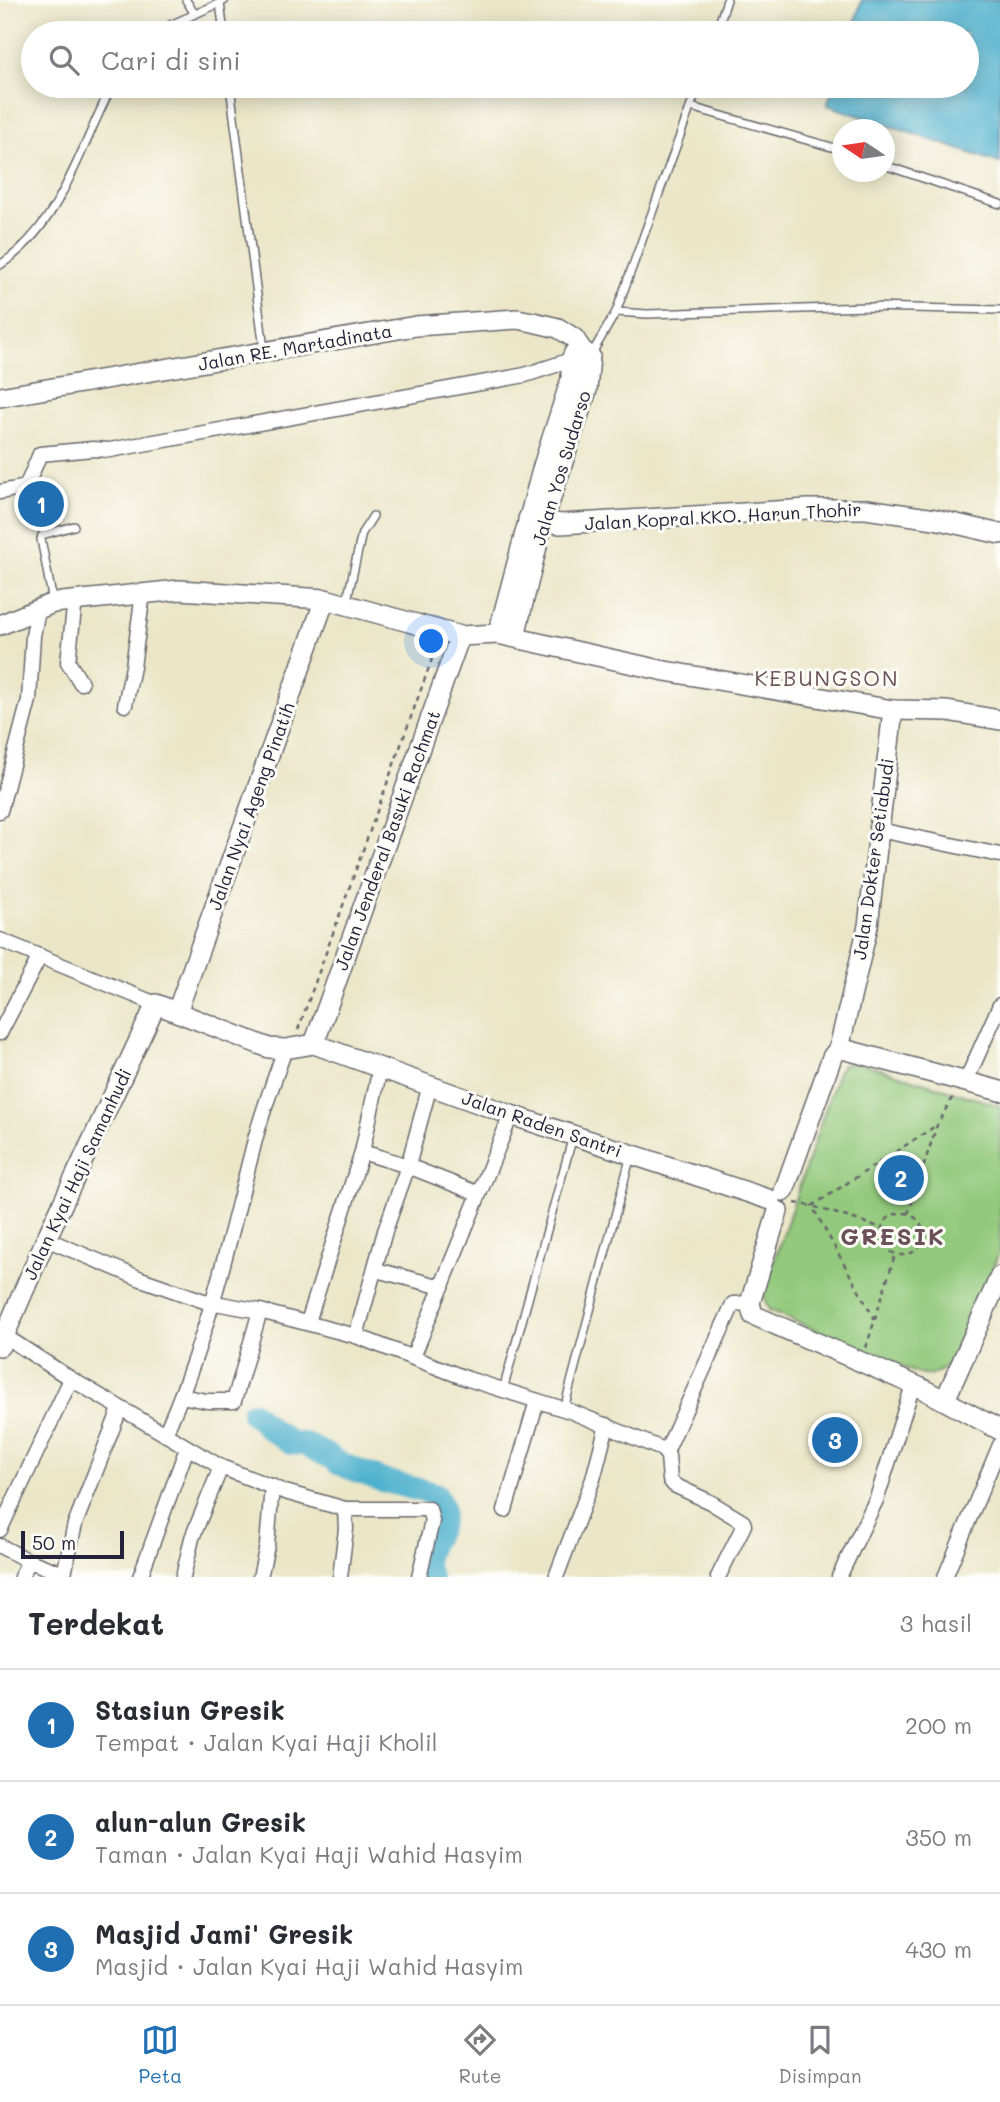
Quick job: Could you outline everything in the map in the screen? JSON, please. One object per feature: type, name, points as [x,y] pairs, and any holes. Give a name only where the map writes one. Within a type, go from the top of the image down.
[{"type":"main road","name":"Jalan RE. Martadinata","points":[[0,397],[416,326],[517,319],[558,328],[574,338],[581,355]]},
{"type":"main road","name":"Jalan Yos Sudarso","points":[[506,635],[571,379],[581,355]]},
{"type":"main road","name":"Jalan Kopral KKO. Harun Thohir","points":[[535,520],[561,524],[808,509],[866,509],[935,519],[1000,534]]},
{"type":"main road","points":[[0,625],[46,606],[75,600],[179,590],[325,599],[451,634],[506,635],[665,671],[893,710],[947,711],[1000,720]]},
{"type":"main road","name":"Jalan Nyai Ageng Pinatih","points":[[177,1012],[325,599]]},
{"type":"main road","name":"Jalan Jenderal Basuki Rachmat","points":[[314,1044],[451,634]]},
{"type":"main road","name":"Jalan Dokter Setiabudi","points":[[750,1303],[781,1201],[832,1057],[839,1048],[868,926],[893,710]]},
{"type":"main road","points":[[156,1004],[269,1048],[314,1044]]},
{"type":"main road","name":"Jalan Kyai Haji Samanhudi","points":[[2,1338],[156,1004]]},
{"type":"main road","name":"Jalan Raden Santri","points":[[314,1044],[511,1115],[781,1201]]},
{"type":"main road","points":[[839,1048],[1000,1091]]},
{"type":"main road","points":[[945,1400],[1000,1276]]},
{"type":"main road","points":[[750,1303],[750,1309],[758,1318],[913,1385],[1000,1430]]},
{"type":"street","points":[[0,492],[26,487],[40,454],[110,450],[525,375],[581,355]]},
{"type":"street","points":[[125,705],[143,593]]},
{"type":"street","points":[[75,600],[68,662],[80,683]]},
{"type":"street","points":[[0,811],[29,700],[33,636],[46,606]]},
{"type":"street","points":[[879,830],[1000,855]]},
{"type":"street","points":[[0,940],[156,1004]]},
{"type":"street","points":[[0,1033],[40,956]]},
{"type":"street","points":[[964,1080],[1000,1005]]},
{"type":"street","points":[[166,1434],[212,1302],[257,1133],[288,1048]]},
{"type":"street","points":[[308,1322],[362,1152],[380,1068]]},
{"type":"street","points":[[356,1336],[430,1085]]},
{"type":"street","points":[[413,1357],[511,1115]]},
{"type":"street","points":[[362,1152],[408,1166],[479,1195]]},
{"type":"street","points":[[46,1240],[141,1279],[212,1302],[308,1322],[356,1336],[468,1379],[607,1425],[666,1452]]},
{"type":"street","points":[[376,1270],[442,1287]]},
{"type":"street","points":[[718,1577],[744,1525],[743,1522],[674,1485],[670,1480],[666,1452],[733,1304],[750,1303]]},
{"type":"street","points":[[181,1396],[207,1401],[234,1401],[260,1311]]},
{"type":"street","points":[[2,1338],[221,1467],[345,1509],[429,1509],[432,1521],[419,1577]]},
{"type":"street","points":[[0,1530],[71,1380]]},
{"type":"street","points":[[839,1577],[877,1498],[913,1385]]},
{"type":"street","points":[[505,1510],[537,1401]]},
{"type":"street","points":[[0,1546],[66,1576],[78,1513],[120,1409]]},
{"type":"street","points":[[556,1577],[593,1479],[607,1425]]},
{"type":"street","points":[[944,1577],[1000,1445]]},
{"type":"street","points":[[140,1577],[187,1448]]},
{"type":"street","points":[[183,1577],[192,1538],[221,1467]]},
{"type":"street","points":[[260,1577],[267,1546],[272,1486]]},
{"type":"street","points":[[340,1577],[346,1529],[345,1509]]},
{"type":"street","points":[[22,1577],[29,1561]]},
{"type":"lane","points":[[186,0],[194,13]]},
{"type":"lane","points":[[720,21],[727,0]]},
{"type":"lane","points":[[177,21],[223,1],[224,21]]},
{"type":"lane","points":[[0,265],[37,232],[55,207],[106,98]]},
{"type":"lane","points":[[232,98],[265,352]]},
{"type":"lane","points":[[581,355],[615,312],[694,98]]},
{"type":"lane","points":[[691,107],[832,147]]},
{"type":"lane","points":[[895,169],[1000,204]]},
{"type":"lane","points":[[615,312],[647,314],[867,307],[1000,310]]},
{"type":"lane","points":[[346,605],[362,533],[373,516]]},
{"type":"lane","points":[[46,606],[41,539],[48,532],[74,526]]},
{"type":"lane","points":[[503,1390],[573,1135]]},
{"type":"lane","points":[[564,1409],[631,1154]]},
{"type":"path","points":[[288,1048],[451,634]]},
{"type":"path","points":[[908,1214],[937,1125],[964,1080]]},
{"type":"path","points":[[812,1206],[937,1125]]},
{"type":"path","points":[[781,1201],[812,1206],[882,1228]]},
{"type":"path","points":[[812,1206],[875,1320]]},
{"type":"path","points":[[908,1214],[919,1221],[922,1241],[915,1251],[895,1255],[882,1241],[882,1228],[889,1217],[908,1214]]},
{"type":"path","points":[[862,1363],[895,1255]]},
{"type":"green space","points":[[864,1064],[1000,1106],[1000,1250],[956,1358],[938,1372],[929,1375],[916,1373],[769,1310],[763,1294],[838,1072],[843,1065]]},
{"type":"water","points":[[862,0],[1000,0],[1000,163],[895,128],[895,119],[869,119],[827,105],[830,98],[979,98],[979,21],[855,21]]},
{"type":"waterway","points":[[253,1413],[291,1443],[304,1444],[338,1463],[381,1480],[435,1494],[442,1510],[439,1528],[426,1558],[430,1577]]},
{"type":"place","name":"Stasiun Gresik","points":[[41,504]]},
{"type":"place","name":"alun-alun Gresik","points":[[901,1178]]},
{"type":"place","name":"Masjid Jami' Gresik","points":[[835,1440]]},
{"type":"district","name":"KEBUNGSON","points":[[827,677]]},
{"type":"district","name":"GRESIK","points":[[893,1235]]}]
